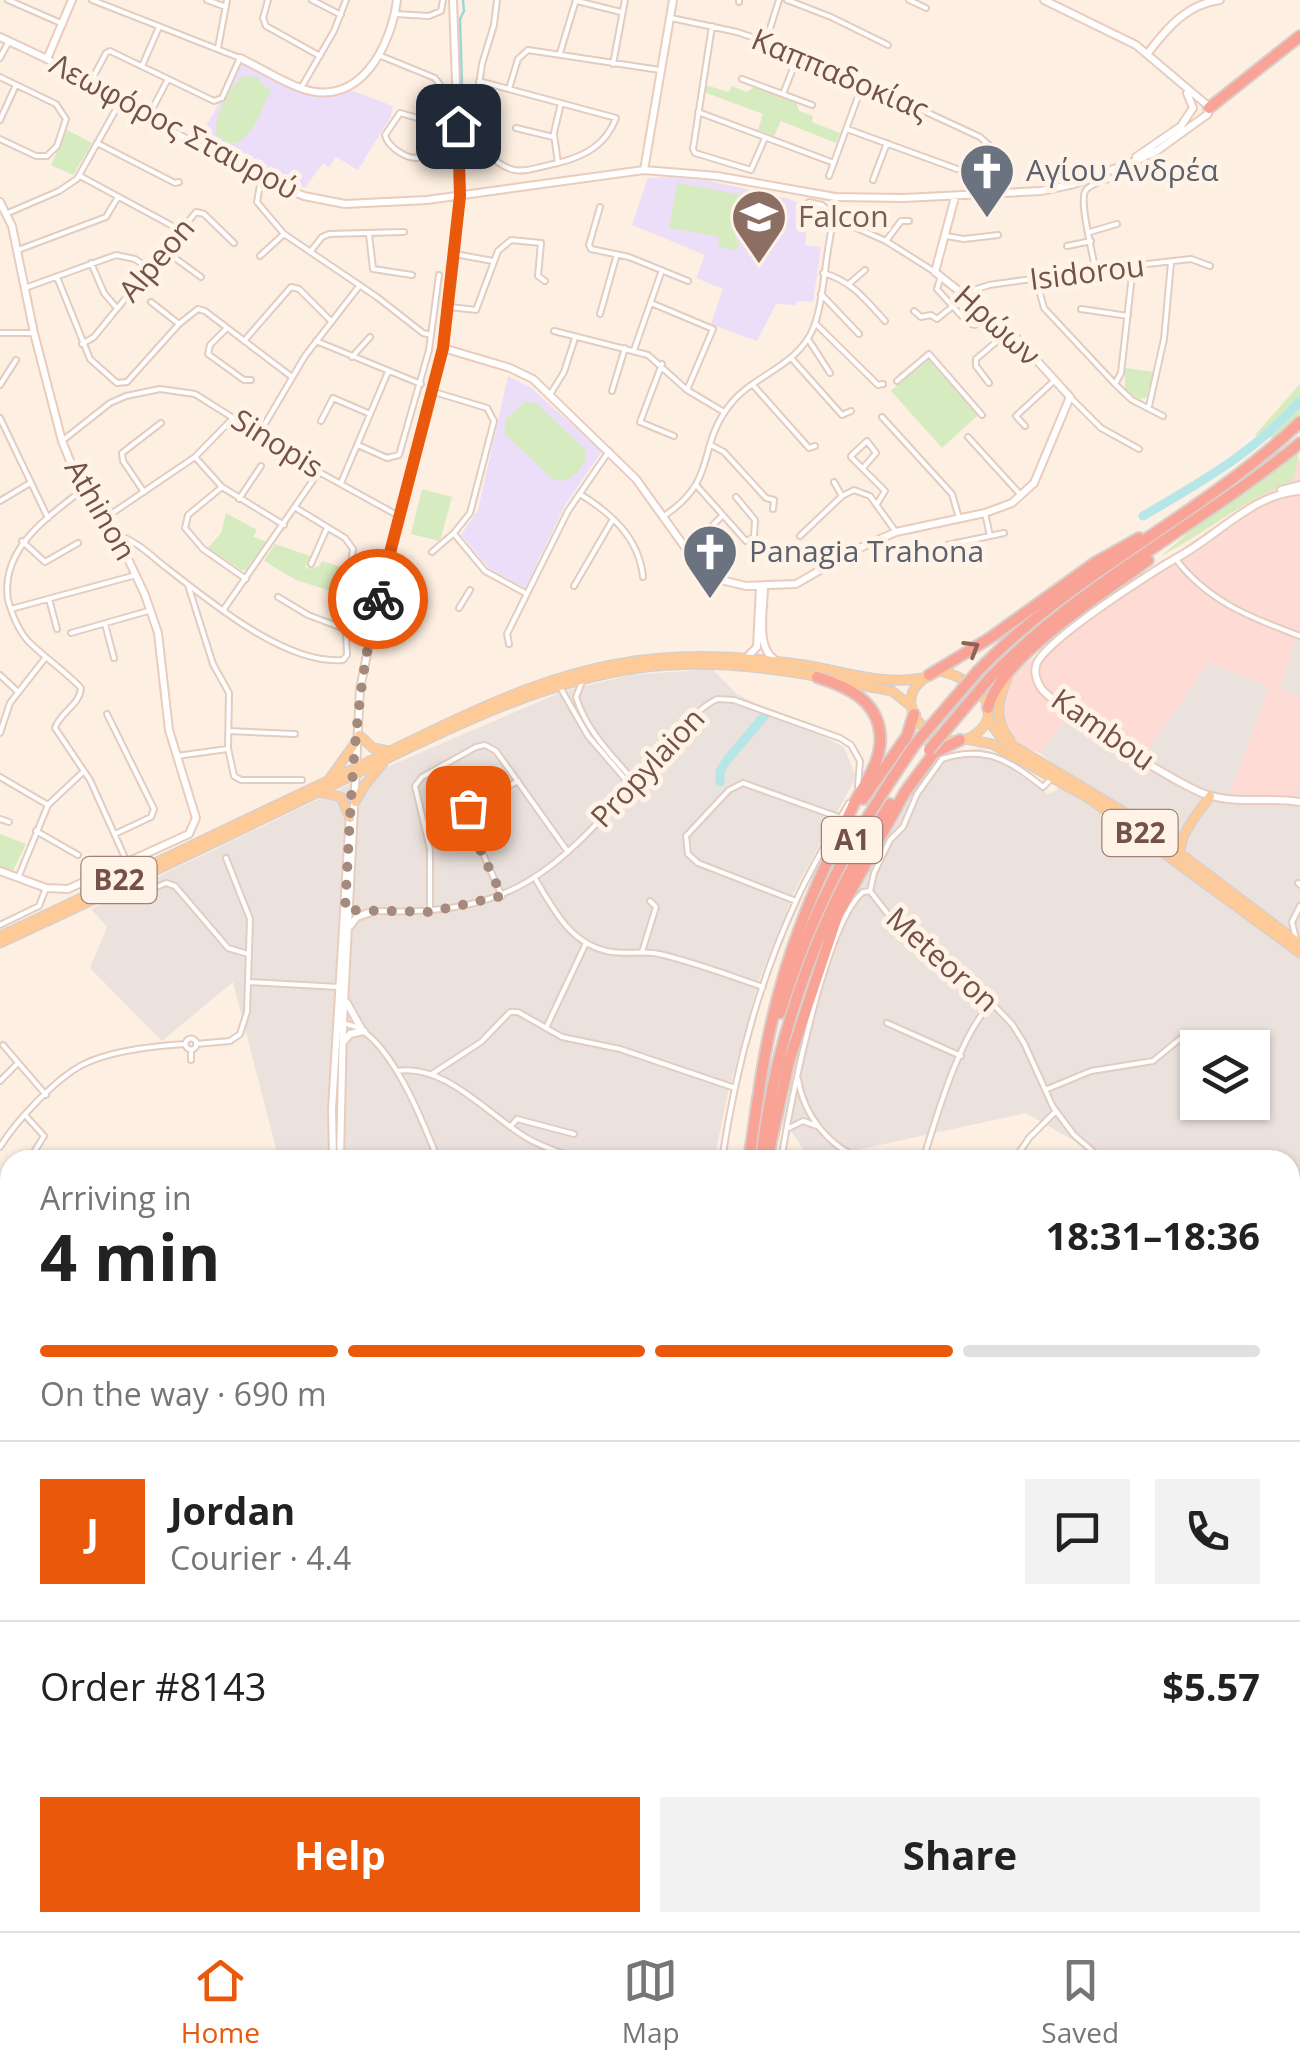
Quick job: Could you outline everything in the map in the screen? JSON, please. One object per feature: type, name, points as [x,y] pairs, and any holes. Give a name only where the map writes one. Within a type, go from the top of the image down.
[{"type":"highway","points":[[1204,109],[1300,36]]},
{"type":"highway","name":"A1","points":[[750,1150],[758,1099],[780,1012],[815,914],[859,827],[916,743],[1016,633],[1205,500],[1300,422]]},
{"type":"highway","name":"A1","points":[[765,1150],[775,1084],[798,998],[826,921],[875,826],[929,750],[989,679],[1072,605],[1300,443]]},
{"type":"highway","points":[[926,677],[990,638],[1096,562],[1205,500]]},
{"type":"highway","points":[[988,710],[993,690],[1015,664],[1198,518]]},
{"type":"highway","points":[[758,1099],[763,1059],[789,957],[874,766],[880,734],[875,715],[864,700],[839,684],[817,677]]},
{"type":"highway","points":[[829,862],[863,800],[909,732],[913,711]]},
{"type":"highway","points":[[775,1084],[838,914],[892,813],[930,757],[963,739]]},
{"type":"highway","points":[[767,1150],[816,975]]},
{"type":"main road","points":[[47,59],[72,0]]},
{"type":"main road","points":[[240,58],[301,88],[324,92],[346,87],[366,74],[381,56],[396,0]]},
{"type":"main road","points":[[342,1047],[350,1034],[363,1030],[342,987],[350,926],[350,818],[370,634],[443,348],[456,254],[460,196],[453,0]]},
{"type":"main road","points":[[644,170],[673,0]]},
{"type":"main road","points":[[1044,0],[1148,53],[1204,109]]},
{"type":"main road","points":[[1148,53],[1176,20],[1198,6],[1220,0]]},
{"type":"main road","name":"Λεωφόρος Σταυρού","points":[[0,36],[47,59],[118,104],[262,179],[308,198],[345,204],[460,196],[644,170],[717,176],[834,198],[936,198],[1041,191],[1074,184],[1158,150],[1204,109]]},
{"type":"main road","points":[[1184,87],[1193,109],[1204,109]]},
{"type":"main road","name":"Λεωφόρος Σταυρού","points":[[1122,166],[1181,126],[1193,109]]},
{"type":"main road","points":[[952,213],[971,196]]},
{"type":"main road","points":[[938,274],[954,197]]},
{"type":"main road","points":[[936,198],[946,203],[952,213]]},
{"type":"main road","name":"Athinon","points":[[0,202],[12,226],[62,442],[108,516],[150,611],[160,644],[166,710],[196,818],[189,834],[128,864]]},
{"type":"main road","name":"Ηρώων","points":[[938,274],[1009,331],[1070,396]]},
{"type":"main road","points":[[443,348],[533,378],[609,451],[664,516],[698,565],[720,580],[746,586],[800,582],[896,532],[985,513],[1022,496],[1038,475],[1070,396]]},
{"type":"main road","name":"Kambou","points":[[1300,488],[1270,497],[1045,650],[1037,661],[1036,675],[1046,692],[1078,716],[1170,776],[1210,796],[1300,802]]},
{"type":"main road","points":[[746,586],[762,607]]},
{"type":"main road","points":[[746,658],[758,647],[762,607],[781,586]]},
{"type":"main road","points":[[762,587],[764,649],[775,660]]},
{"type":"main road","name":"B22","points":[[204,843],[537,685],[583,670],[662,658],[746,658],[899,681],[940,671],[968,680],[982,694],[997,734],[1102,797],[1298,943]]},
{"type":"main road","name":"B22","points":[[388,756],[555,686],[638,668],[700,664],[763,667],[892,691],[933,735],[992,744],[1131,826],[1300,953]]},
{"type":"main road","points":[[1015,664],[1002,691],[998,712],[1004,733],[1020,750]]},
{"type":"main road","points":[[913,711],[913,693],[926,677]]},
{"type":"main road","points":[[963,739],[980,731],[988,710]]},
{"type":"main road","points":[[355,802],[388,756],[357,738]]},
{"type":"main road","points":[[326,782],[347,758],[357,738]]},
{"type":"main road","points":[[336,1150],[355,771]]},
{"type":"main road","name":"B22","points":[[0,939],[319,792],[355,771]]},
{"type":"main road","points":[[319,792],[341,797],[350,818]]},
{"type":"main road","points":[[1180,854],[1188,828],[1210,796]]},
{"type":"main road","points":[[1165,842],[1177,839],[1188,828]]},
{"type":"main road","points":[[0,871],[46,888],[68,889],[128,864]]},
{"type":"main road","points":[[350,926],[357,917],[374,911]]},
{"type":"main road","points":[[337,1150],[344,997]]},
{"type":"street","points":[[8,0],[63,24]]},
{"type":"street","points":[[89,85],[110,51],[214,101],[222,98],[240,58],[92,0]]},
{"type":"street","points":[[207,0],[227,4],[218,48]]},
{"type":"street","points":[[268,0],[263,18],[266,26],[320,56]]},
{"type":"street","points":[[312,0],[341,15]]},
{"type":"street","points":[[301,88],[346,0]]},
{"type":"street","points":[[394,14],[434,15],[441,11],[443,0]]},
{"type":"street","points":[[477,100],[497,0]]},
{"type":"street","points":[[559,55],[576,0],[621,12]]},
{"type":"street","points":[[612,64],[625,0]]},
{"type":"street","points":[[766,40],[780,0]]},
{"type":"street","points":[[787,0],[888,45]]},
{"type":"street","points":[[909,0],[926,8]]},
{"type":"street","name":"Καππαδοκίας","points":[[670,18],[766,40],[799,53],[980,137],[1000,155]]},
{"type":"street","points":[[712,26],[693,149],[695,153],[752,170],[765,138]]},
{"type":"street","points":[[142,66],[159,27]]},
{"type":"street","points":[[0,58],[9,41]]},
{"type":"street","points":[[509,89],[518,59],[530,50],[660,70]]},
{"type":"street","points":[[783,94],[799,53]]},
{"type":"street","points":[[381,56],[439,81],[442,92],[432,122],[418,158],[409,158],[386,140],[394,118],[400,114],[432,122]]},
{"type":"street","points":[[0,77],[56,104],[65,114],[62,134],[46,156],[30,154],[0,139]]},
{"type":"street","points":[[147,118],[168,79]]},
{"type":"street","points":[[742,79],[812,105]]},
{"type":"street","points":[[479,81],[616,118],[609,134],[592,150],[558,163],[511,171],[483,150]]},
{"type":"street","points":[[829,176],[863,84]]},
{"type":"street","points":[[0,118],[16,85]]},
{"type":"street","points":[[558,163],[554,135],[561,103]]},
{"type":"street","points":[[8,213],[60,191],[80,176],[118,104]]},
{"type":"street","points":[[697,112],[834,163]]},
{"type":"street","points":[[516,128],[550,138],[554,135]]},
{"type":"street","points":[[846,128],[957,169],[974,170]]},
{"type":"street","points":[[97,143],[179,182]]},
{"type":"street","points":[[874,180],[887,143]]},
{"type":"street","points":[[80,176],[180,230]]},
{"type":"street","points":[[1095,270],[1092,241],[1082,211],[1083,194],[1093,185],[1116,177]]},
{"type":"street","points":[[262,179],[257,202],[284,234],[431,335]]},
{"type":"street","points":[[18,250],[106,217],[118,198]]},
{"type":"street","points":[[664,516],[697,486],[724,412],[732,402],[792,359],[808,339],[815,322],[833,223],[833,215],[809,202]]},
{"type":"street","points":[[600,207],[590,248],[688,281]]},
{"type":"street","name":"Alpeon","points":[[82,344],[94,337],[195,213],[200,212],[234,243]]},
{"type":"street","name":"Ηρώων","points":[[833,215],[886,241],[938,274]]},
{"type":"street","points":[[833,223],[841,221]]},
{"type":"street","points":[[886,241],[902,221],[909,221]]},
{"type":"street","points":[[1090,232],[1117,224]]},
{"type":"street","points":[[3,229],[12,226]]},
{"type":"street","points":[[310,252],[326,235],[404,232]]},
{"type":"street","points":[[260,256],[284,234]]},
{"type":"street","points":[[369,234],[372,269],[412,275]]},
{"type":"street","points":[[946,236],[964,239],[998,235]]},
{"type":"street","points":[[449,307],[476,310],[493,261],[501,246],[511,240],[542,243],[537,268],[538,276],[545,281]]},
{"type":"street","points":[[1066,246],[1092,241]]},
{"type":"street","points":[[164,250],[201,277]]},
{"type":"street","points":[[456,254],[493,261]]},
{"type":"street","points":[[600,314],[617,254]]},
{"type":"street","points":[[25,288],[122,255],[148,268]]},
{"type":"street","name":"Isidorou","points":[[967,296],[980,286],[1095,270],[1190,260],[1210,266]]},
{"type":"street","points":[[1148,408],[1164,338],[1171,262]]},
{"type":"street","points":[[92,263],[104,293],[117,308]]},
{"type":"street","points":[[1114,384],[1121,373],[1133,266]]},
{"type":"street","points":[[634,350],[662,270]]},
{"type":"street","points":[[850,283],[865,270]]},
{"type":"street","points":[[822,273],[850,283],[885,321]]},
{"type":"street","points":[[938,274],[938,289],[971,326],[988,313]]},
{"type":"street","points":[[358,445],[388,458],[397,457],[422,384],[439,276]]},
{"type":"street","points":[[56,277],[82,344],[98,368],[117,383],[127,382],[179,324],[198,309],[292,377]]},
{"type":"street","points":[[1036,279],[1044,308],[1114,384],[1132,400],[1163,416]]},
{"type":"street","points":[[258,436],[330,320],[360,286]]},
{"type":"street","points":[[244,341],[292,287],[299,289],[330,320]]},
{"type":"street","points":[[820,292],[859,334]]},
{"type":"street","points":[[151,302],[179,324]]},
{"type":"street","points":[[652,304],[712,329],[688,390]]},
{"type":"street","points":[[914,311],[920,317],[930,315],[937,320],[953,306]]},
{"type":"street","points":[[1081,309],[1128,316]]},
{"type":"street","points":[[815,322],[878,385],[882,384]]},
{"type":"street","points":[[227,328],[210,344],[208,354],[244,380],[251,380]]},
{"type":"street","points":[[554,330],[634,350],[662,364],[688,390],[724,412]]},
{"type":"street","points":[[989,383],[976,366],[976,358],[1009,331]]},
{"type":"street","points":[[0,333],[34,333]]},
{"type":"street","points":[[352,357],[370,336]]},
{"type":"street","points":[[550,393],[564,372],[575,338]]},
{"type":"street","points":[[808,339],[830,373]]},
{"type":"street","points":[[316,341],[422,384]]},
{"type":"street","points":[[612,391],[625,348]]},
{"type":"street","points":[[897,381],[928,354],[982,415]]},
{"type":"street","points":[[792,359],[842,415],[852,411]]},
{"type":"street","points":[[0,385],[16,360]]},
{"type":"street","points":[[662,364],[640,422],[674,436]]},
{"type":"street","points":[[340,483],[388,372]]},
{"type":"street","points":[[1025,426],[1016,416],[1054,380]]},
{"type":"street","points":[[753,386],[809,448],[815,446]]},
{"type":"street","name":"Sinopis","points":[[62,442],[110,403],[150,390],[195,394],[318,472],[400,516]]},
{"type":"street","points":[[432,552],[454,533],[472,507],[493,417],[486,408],[433,392]]},
{"type":"street","name":"Ηρώων","points":[[1070,396],[1101,428],[1139,449]]},
{"type":"street","points":[[320,421],[333,398],[370,414]]},
{"type":"street","points":[[882,417],[952,494],[959,518]]},
{"type":"street","points":[[108,516],[195,457],[233,418]]},
{"type":"street","points":[[0,419],[48,518]]},
{"type":"street","points":[[144,492],[122,455],[161,423]]},
{"type":"street","points":[[968,437],[1022,496]]},
{"type":"street","points":[[862,468],[876,453],[867,441],[850,456],[886,494],[877,504]]},
{"type":"street","points":[[711,445],[724,452],[766,498],[774,500],[773,510]]},
{"type":"street","points":[[858,448],[870,461]]},
{"type":"street","points":[[508,644],[508,634],[568,511],[609,451]]},
{"type":"street","points":[[195,457],[222,487],[284,524]]},
{"type":"street","points":[[238,498],[261,466]]},
{"type":"street","points":[[224,610],[318,472]]},
{"type":"street","points":[[834,482],[842,496]]},
{"type":"street","points":[[0,501],[30,483]]},
{"type":"street","points":[[87,486],[22,542],[9,558],[2,583],[10,610],[28,640],[79,685],[82,692],[55,728],[84,771],[128,864]]},
{"type":"street","points":[[697,486],[744,540],[750,540],[756,530],[755,520],[736,497]]},
{"type":"street","points":[[222,487],[186,517],[185,530],[208,554],[246,578]]},
{"type":"street","points":[[800,536],[842,496],[860,490],[877,504],[896,532]]},
{"type":"street","points":[[580,494],[612,518],[634,544],[642,577]]},
{"type":"street","points":[[117,535],[134,542],[224,610],[292,652],[325,660],[347,658],[345,629],[354,552],[348,540],[296,508]]},
{"type":"street","points":[[985,513],[990,536]]},
{"type":"street","points":[[723,516],[707,535],[724,552]]},
{"type":"street","points":[[574,586],[612,518]]},
{"type":"street","points":[[311,564],[327,528]]},
{"type":"street","points":[[454,533],[486,571],[527,594]]},
{"type":"street","points":[[946,545],[1004,533]]},
{"type":"street","points":[[22,542],[45,562],[78,543]]},
{"type":"street","points":[[126,552],[146,551]]},
{"type":"street","points":[[1175,558],[1218,600],[1245,616],[1300,636]]},
{"type":"street","points":[[10,610],[136,574]]},
{"type":"street","points":[[188,584],[212,664],[230,697],[228,748],[236,779],[302,780]]},
{"type":"street","points":[[459,608],[470,590]]},
{"type":"street","points":[[278,598],[345,629]]},
{"type":"street","points":[[49,599],[58,629]]},
{"type":"street","points":[[71,633],[150,611]]},
{"type":"street","points":[[104,624],[114,658]]},
{"type":"street","points":[[0,733],[17,691],[46,657]]},
{"type":"street","points":[[0,675],[17,691]]},
{"type":"street","points":[[595,676],[580,683],[578,705],[597,738],[633,784]]},
{"type":"street","points":[[555,686],[565,692],[588,736],[633,784]]},
{"type":"street","name":"Propylaion","points":[[348,910],[430,912],[502,896],[536,879],[568,852],[708,704],[720,698],[840,738],[858,756],[862,774],[859,786],[796,901],[762,987],[735,1088],[724,1150]]},
{"type":"street","points":[[107,714],[154,809],[151,817],[115,834]]},
{"type":"street","points":[[229,731],[295,734]]},
{"type":"street","points":[[430,912],[430,850],[414,795],[417,782],[480,745],[494,750],[568,852]]},
{"type":"street","points":[[177,756],[228,748]]},
{"type":"street","name":"Meteoron","points":[[1053,777],[1042,787],[1030,776],[983,752],[942,759],[916,794],[904,826],[892,838],[875,870],[870,891],[887,913],[958,968],[1018,1032],[1056,1111],[1091,1150]]},
{"type":"street","points":[[18,878],[48,804],[84,771]]},
{"type":"street","points":[[0,777],[48,804]]},
{"type":"street","points":[[502,896],[465,814],[518,782]]},
{"type":"street","points":[[796,901],[698,864],[686,851],[686,836],[729,790],[743,783],[841,818]]},
{"type":"street","points":[[0,819],[9,822]]},
{"type":"street","points":[[36,832],[78,855]]},
{"type":"street","points":[[190,1060],[196,1044],[230,1041],[240,1034],[247,1012],[250,920],[226,858]]},
{"type":"street","points":[[536,879],[559,918],[586,943],[614,952],[642,952],[685,960],[762,987]]},
{"type":"street","points":[[159,886],[175,886],[228,948],[250,954]]},
{"type":"street","points":[[1,923],[39,906],[46,888]]},
{"type":"street","points":[[783,1150],[827,961],[852,903],[863,892],[870,891]]},
{"type":"street","points":[[642,952],[656,907],[650,901]]},
{"type":"street","points":[[1298,943],[1292,922],[1300,906]]},
{"type":"street","points":[[1276,926],[1292,922]]},
{"type":"street","points":[[546,1028],[586,943]]},
{"type":"street","points":[[249,982],[342,987]]},
{"type":"street","points":[[928,1150],[961,1056],[991,1003]]},
{"type":"street","points":[[432,1074],[481,1042],[510,1012],[518,1012],[562,1037],[620,1049],[735,1088]]},
{"type":"street","points":[[340,1023],[363,1030],[397,1071],[416,1104],[434,1150]]},
{"type":"street","points":[[887,1023],[961,1056]]},
{"type":"street","points":[[0,1147],[25,1115],[86,1063],[146,1048],[185,1044],[190,1038],[196,1044]]},
{"type":"street","points":[[1045,1090],[1091,1071],[1150,1063],[1180,1039]]},
{"type":"street","points":[[185,1044],[191,1050]]},
{"type":"street","points":[[2,1045],[46,1095]]},
{"type":"street","points":[[0,1080],[18,1063]]},
{"type":"street","points":[[397,1071],[410,1069],[432,1074],[552,1150]]},
{"type":"street","points":[[798,1075],[803,1102],[841,1150]]},
{"type":"street","points":[[1021,1150],[1056,1111]]},
{"type":"street","points":[[25,1115],[44,1136],[35,1150]]},
{"type":"street","points":[[510,1126],[518,1119],[574,1134]]},
{"type":"street","points":[[786,1130],[803,1121],[821,1128]]},
{"type":"shaded area","points":[[242,64],[299,92],[324,96],[350,90],[393,106],[391,116],[358,170],[336,157],[329,167],[323,163],[305,188],[260,170],[200,136],[221,100],[225,100]]},
{"type":"shaded area","name":"Falcon","points":[[648,178],[710,181],[809,207],[805,245],[821,247],[813,302],[776,304],[757,341],[711,324],[723,289],[696,278],[705,255],[632,225]]},
{"type":"shaded area","points":[[508,376],[530,387],[602,451],[565,505],[525,588],[489,568],[461,535],[478,510]]},
{"type":"shaded area","points":[[1300,458],[1300,791],[1297,800],[1185,851],[1240,760],[1268,687],[1209,662],[1143,755],[1066,718],[1040,753],[1016,745],[999,721],[1000,690],[1019,669],[1088,613],[1269,489],[1293,481]]},
{"type":"shaded area","points":[[1296,638],[1300,639],[1300,697],[1280,689]]},
{"type":"shaded area","points":[[1209,662],[1269,687],[1230,793],[1294,798],[1300,784],[1300,1150],[1090,1150],[1026,1113],[857,1150],[804,1150],[783,1120],[823,963],[873,851],[914,785],[942,754],[981,748],[1048,794],[1057,790],[1062,771],[1040,753],[1066,718],[1143,755]]},
{"type":"shaded area","points":[[712,669],[737,694],[844,747],[856,777],[793,894],[759,980],[716,1150],[276,1150],[233,982],[162,1041],[90,968],[107,927],[91,909],[373,773],[564,691],[631,675]]},
{"type":"green space","points":[[244,76],[257,77],[267,89],[272,87],[250,131],[228,144],[217,136],[219,112]]},
{"type":"green space","points":[[705,85],[729,92],[732,86],[746,92],[755,87],[796,102],[799,111],[813,116],[812,122],[840,133],[836,143],[781,121],[774,136],[758,130],[763,114],[704,92]]},
{"type":"green space","points":[[67,130],[92,143],[73,175],[51,165]]},
{"type":"green space","points":[[677,183],[743,195],[735,239],[739,240],[737,251],[718,247],[719,237],[669,228]]},
{"type":"green space","points":[[927,358],[978,415],[942,448],[891,391]]},
{"type":"green space","points":[[1125,368],[1154,372],[1146,398],[1139,399],[1125,390]]},
{"type":"green space","points":[[1300,384],[1300,413],[1276,438],[1255,435]]},
{"type":"green space","points":[[525,402],[536,403],[585,449],[585,462],[571,478],[551,478],[504,433],[506,419]]},
{"type":"green space","points":[[1300,448],[1293,481],[1161,556],[1220,506]]},
{"type":"green space","points":[[422,489],[452,497],[440,541],[411,534]]},
{"type":"green space","points":[[226,513],[257,530],[253,537],[268,542],[248,570],[241,570],[208,548],[221,533]]},
{"type":"green space","points":[[275,544],[310,556],[305,567],[310,569],[322,561],[348,569],[343,595],[296,580],[264,561]]},
{"type":"green space","points":[[0,834],[26,844],[13,871],[0,867]]},
{"type":"waterway","points":[[463,0],[463,121]]},
{"type":"waterway","points":[[1143,516],[1246,451],[1300,401]]},
{"type":"waterway","points":[[720,782],[720,771],[728,759],[765,715]]},
{"type":"way so far","points":[[378,599],[356,725],[345,910],[430,912],[502,896],[466,819],[468,808]]},
{"type":"place","name":"Αγίου Ανδρέα","points":[[987,220]]},
{"type":"place","name":"Falcon","points":[[759,266]]},
{"type":"place","name":"Panagia Trahona","points":[[710,601]]},
{"type":"route","points":[[378,599],[443,348],[460,196],[458,126]]}]
